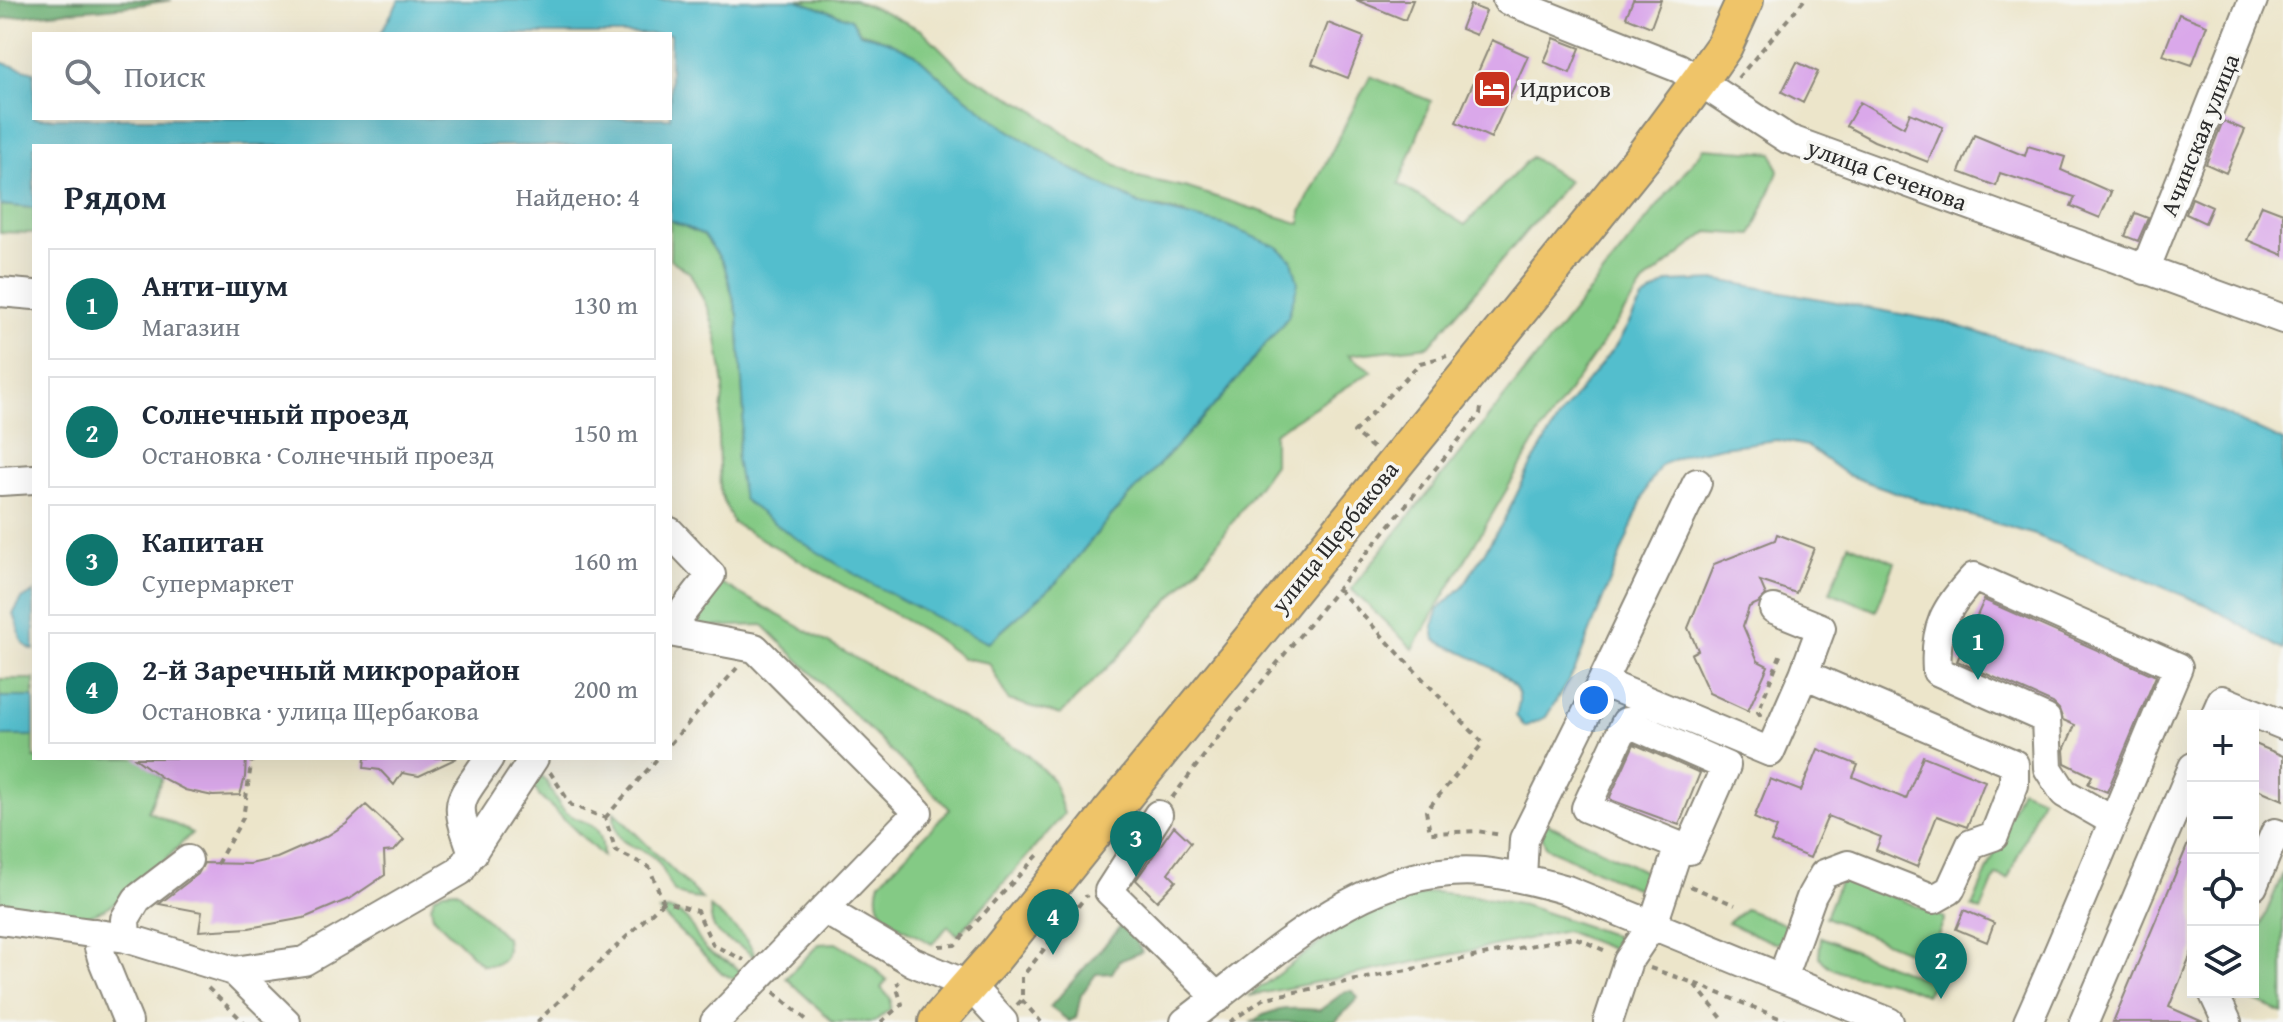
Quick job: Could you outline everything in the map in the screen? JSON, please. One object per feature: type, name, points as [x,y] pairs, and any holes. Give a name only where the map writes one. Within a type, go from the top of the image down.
[{"type":"main road","name":"улица Щербакова","points":[[1724,46],[1745,0]]},
{"type":"main road","name":"улица Щербакова","points":[[937,1022],[970,986],[1109,814],[1471,393],[1724,46],[1771,0]]},
{"type":"street","name":"улица Сеченова","points":[[1507,0],[1679,68],[1788,139],[2283,319]]},
{"type":"street","name":"Ачинская улица","points":[[2145,270],[2253,0]]},
{"type":"street","points":[[0,292],[32,295]]},
{"type":"street","points":[[0,481],[32,479]]},
{"type":"street","points":[[1522,878],[1524,839],[1697,483]]},
{"type":"street","points":[[672,534],[711,575],[672,627]]},
{"type":"street","points":[[2028,1022],[2113,821],[2178,667],[1974,577],[1950,603],[1935,645],[1937,671],[2046,719],[2048,768],[2056,781],[2064,793],[2113,821]]},
{"type":"street","points":[[1602,682],[1770,752],[1821,628],[1774,609]]},
{"type":"street","points":[[672,630],[755,648],[918,812],[715,1022]]},
{"type":"street","points":[[1782,978],[1812,895],[1824,874],[1848,865],[1934,899],[1950,890],[1971,844],[1994,836],[2014,785],[2014,764],[1804,674]]},
{"type":"street","points":[[2218,710],[2222,700],[2246,710]]},
{"type":"street","points":[[2259,715],[2283,725]]},
{"type":"street","points":[[1626,722],[1726,766],[1689,850],[1679,846],[1586,808],[1626,722]]},
{"type":"street","points":[[473,853],[460,816],[460,800],[488,760]]},
{"type":"street","points":[[0,920],[126,938],[234,971],[304,961],[460,871],[533,760]]},
{"type":"street","points":[[2084,1022],[2187,781]]},
{"type":"street","points":[[1158,815],[1109,891],[1224,1010]]},
{"type":"street","points":[[2259,872],[2275,833],[2283,836]]},
{"type":"street","points":[[1608,1022],[1628,961],[1653,924],[1679,846]]},
{"type":"street","points":[[126,938],[125,919],[137,899],[188,860]]},
{"type":"street","points":[[1185,1022],[1224,1010],[1329,913],[1381,887],[1439,874],[1481,872],[1522,878],[1567,890],[1889,1022]]},
{"type":"street","points":[[825,910],[913,962],[970,986],[1002,1021]]},
{"type":"street","points":[[95,933],[128,1022]]},
{"type":"street","points":[[234,971],[286,1022]]},
{"type":"street","points":[[2216,998],[2227,1022]]},
{"type":"path","points":[[1158,815],[1235,715],[1480,414],[1471,393]]},
{"type":"path","points":[[1338,589],[1483,743],[1426,811],[1430,833],[1477,831],[1524,839]]},
{"type":"path","points":[[672,742],[755,648]]},
{"type":"path","points":[[217,864],[243,818],[252,760]]},
{"type":"path","points":[[536,760],[553,774],[571,805],[605,818]]},
{"type":"path","points":[[605,818],[656,760]]},
{"type":"path","points":[[605,818],[616,851],[649,867],[663,901]]},
{"type":"path","points":[[881,1022],[902,1004],[896,985],[928,946],[955,945],[1039,854]]},
{"type":"path","points":[[1041,1022],[1022,1000],[1022,977],[1089,893]]},
{"type":"path","points":[[663,901],[697,911],[713,945],[742,957],[757,978],[809,1022]]},
{"type":"path","points":[[537,1022],[663,901]]},
{"type":"path","points":[[1224,1010],[1265,998],[1574,937],[1628,961],[1694,983],[1789,1022]]},
{"type":"path","points":[[1694,983],[1725,1022]]},
{"type":"path","points":[[204,984],[244,1022]]},
{"type":"path","points":[[1002,1021],[1022,1000]]},
{"type":"green space","points":[[0,0],[172,0],[0,19]]},
{"type":"green space","points":[[797,0],[854,0],[887,13],[923,31],[965,73],[1031,108],[1074,140],[1138,177],[1188,188],[1301,224],[1301,212],[1370,76],[1431,101],[1399,184],[1465,225],[1531,157],[1569,181],[1429,346],[1348,355],[1372,371],[1274,433],[1274,464],[1204,561],[1117,658],[1060,715],[1008,700],[989,663],[962,658],[931,635],[733,523],[720,491],[718,439],[724,386],[717,339],[709,311],[690,273],[672,260],[672,221],[704,235],[724,264],[738,315],[744,414],[736,459],[988,643],[1058,581],[1111,516],[1225,394],[1288,317],[1185,213],[1140,204],[1071,169],[1007,129],[949,85],[915,54],[860,32],[851,19]]},
{"type":"green space","points":[[1704,148],[1773,153],[1778,172],[1752,235],[1708,232],[1645,282],[1540,433],[1413,649],[1351,589]]},
{"type":"green space","points":[[0,205],[32,208],[32,233],[0,232]]},
{"type":"green space","points":[[1849,544],[1895,562],[1876,611],[1830,592]]},
{"type":"green space","points":[[719,582],[1027,754],[1053,780],[1064,814],[958,935],[948,926],[932,944],[891,921],[879,905],[878,895],[880,882],[950,809],[763,625],[704,627],[699,624],[699,609]]},
{"type":"green space","points":[[0,679],[32,679],[32,760],[140,760],[162,778],[148,811],[192,833],[136,887],[104,909],[86,916],[59,920],[0,908]]},
{"type":"green space","points":[[533,771],[544,779],[568,814],[595,827],[602,843],[603,857],[539,795],[534,787]]},
{"type":"green space","points":[[2021,789],[2042,798],[2008,879],[1996,875],[1981,911],[1972,907]]},
{"type":"green space","points":[[614,812],[702,899],[675,892],[657,861],[623,841],[615,826]]},
{"type":"green space","points":[[1546,823],[1652,875],[1648,883],[1637,889],[1546,847],[1542,836]]},
{"type":"green space","points":[[2283,873],[2283,1013],[2248,998],[2259,998],[2259,930]]},
{"type":"green space","points":[[1842,875],[1945,918],[1928,960],[1825,917]]},
{"type":"green space","points":[[457,890],[506,938],[504,959],[494,965],[482,965],[433,917],[431,906],[434,897],[443,891]]},
{"type":"green space","points":[[1433,892],[1524,905],[1612,935],[1621,942],[1621,953],[1566,931],[1249,996],[1353,918]]},
{"type":"green space","points":[[710,907],[744,937],[756,960],[749,952],[720,935],[711,920]]},
{"type":"green space","points":[[1745,909],[1795,928],[1785,943],[1774,943],[1728,923]]},
{"type":"green space","points":[[670,910],[689,922],[708,951],[732,964],[744,977],[734,979],[723,974],[659,911]]},
{"type":"green space","points":[[1121,926],[1142,952],[1119,961],[1112,973],[1096,974],[1081,995],[1076,1018],[1069,1021],[1050,1007]]},
{"type":"green space","points":[[1821,937],[1933,983],[1926,995],[1896,983],[1854,976],[1834,969],[1819,956]]},
{"type":"green space","points":[[836,943],[866,961],[887,980],[881,988],[891,999],[890,1009],[874,1022],[833,1022],[786,978],[819,944]]},
{"type":"green space","points":[[1346,991],[1353,991],[1358,998],[1335,1022],[1252,1022],[1276,1011],[1320,1010]]},
{"type":"water","points":[[399,0],[797,0],[851,19],[860,33],[888,41],[915,54],[949,85],[1007,129],[1071,169],[1140,204],[1225,225],[1278,247],[1292,260],[1298,283],[1288,317],[1225,394],[1111,516],[1058,581],[988,643],[829,559],[743,499],[736,459],[744,414],[738,315],[724,264],[704,235],[672,221],[672,144],[32,144],[32,208],[0,205],[0,62],[32,71],[32,120],[672,120],[672,32],[381,32]]},
{"type":"water","points":[[1718,280],[1949,323],[2192,399],[2283,441],[2283,650],[2207,605],[2035,535],[1847,475],[1807,446],[1777,440],[1684,455],[1661,465],[1647,487],[1575,670],[1546,717],[1525,727],[1516,716],[1519,697],[1508,679],[1484,663],[1435,640],[1433,626],[1439,609],[1463,586],[1503,522],[1531,465],[1562,413],[1617,344],[1642,300],[1669,282]]},
{"type":"water","points":[[32,593],[32,649],[21,639],[13,614],[22,599]]},
{"type":"water","points":[[0,697],[32,697],[32,736],[0,736]]},
{"type":"building","points":[[1356,0],[1413,0],[1405,20]]},
{"type":"building","points":[[1633,0],[1661,0],[1651,27],[1626,17]]},
{"type":"building","points":[[1470,5],[1486,11],[1476,35],[1461,29]]},
{"type":"building","points":[[2179,14],[2207,25],[2192,65],[2163,55]]},
{"type":"building","points":[[1328,23],[1364,37],[1348,78],[1312,64]]},
{"type":"building","points":[[1554,38],[1580,48],[1570,73],[1544,62]]},
{"type":"building","name":"Идрисов","points":[[1492,40],[1528,56],[1491,138],[1456,122]]},
{"type":"building","points":[[1797,62],[1818,72],[1803,103],[1782,92]]},
{"type":"building","points":[[1860,102],[1904,127],[1910,113],[1943,127],[1928,162],[1874,141],[1846,126]]},
{"type":"building","points":[[2223,121],[2245,130],[2226,173],[2206,164]]},
{"type":"building","points":[[1974,135],[2025,156],[2028,146],[2065,157],[2061,170],[2111,192],[2100,218],[2071,206],[2075,197],[2000,173],[1996,186],[1959,172]]},
{"type":"building","points":[[2192,198],[2212,207],[2205,223],[2186,214]]},
{"type":"building","points":[[2262,205],[2283,213],[2283,255],[2247,240]]},
{"type":"building","points":[[2135,213],[2148,218],[2138,241],[2125,236]]},
{"type":"building","points":[[1777,534],[1814,548],[1796,593],[1760,581],[1766,595],[1749,607],[1743,626],[1758,661],[1768,666],[1748,711],[1709,693],[1691,654],[1698,650],[1688,628],[1714,564],[1775,540]]},
{"type":"building","points":[[1984,600],[2156,676],[2107,792],[2088,784],[2092,776],[2065,763],[2064,750],[2075,725],[2063,720],[2053,703],[1957,661]]},
{"type":"building","points":[[1634,744],[1700,773],[1679,825],[1611,800]]},
{"type":"building","points":[[2259,746],[2283,756],[2283,800],[2259,790]]},
{"type":"building","points":[[1818,749],[1858,765],[1853,777],[1906,799],[1923,756],[1985,781],[1967,827],[1937,816],[1917,867],[1876,850],[1881,837],[1828,816],[1810,858],[1771,842],[1777,828],[1754,818],[1770,779],[1801,791]]},
{"type":"building","points":[[138,760],[246,760],[240,795],[213,796],[185,790]]},
{"type":"building","points":[[365,760],[453,760],[419,776],[402,773],[394,785],[380,770],[364,768]]},
{"type":"building","points":[[366,805],[404,840],[394,851],[384,852],[385,875],[351,898],[304,918],[249,928],[199,931],[202,912],[159,904],[198,874],[204,863],[250,864],[277,858],[327,836],[346,824]]},
{"type":"building","points":[[1174,826],[1191,842],[1168,873],[1176,881],[1157,901],[1136,880]]},
{"type":"building","points":[[2187,846],[2187,964],[2169,1007],[2203,1022],[2113,1022]]},
{"type":"building","points":[[1964,910],[1994,923],[1987,942],[1956,929]]},
{"type":"place","name":"Идрисов","points":[[1492,89]]},
{"type":"place","name":"Анти-шум","points":[[1978,680]]},
{"type":"place","name":"Капитан","points":[[1136,877]]},
{"type":"place","name":"2-й Заречный микрорайон","points":[[1053,955]]},
{"type":"place","name":"Солнечный проезд","points":[[1941,999]]}]
